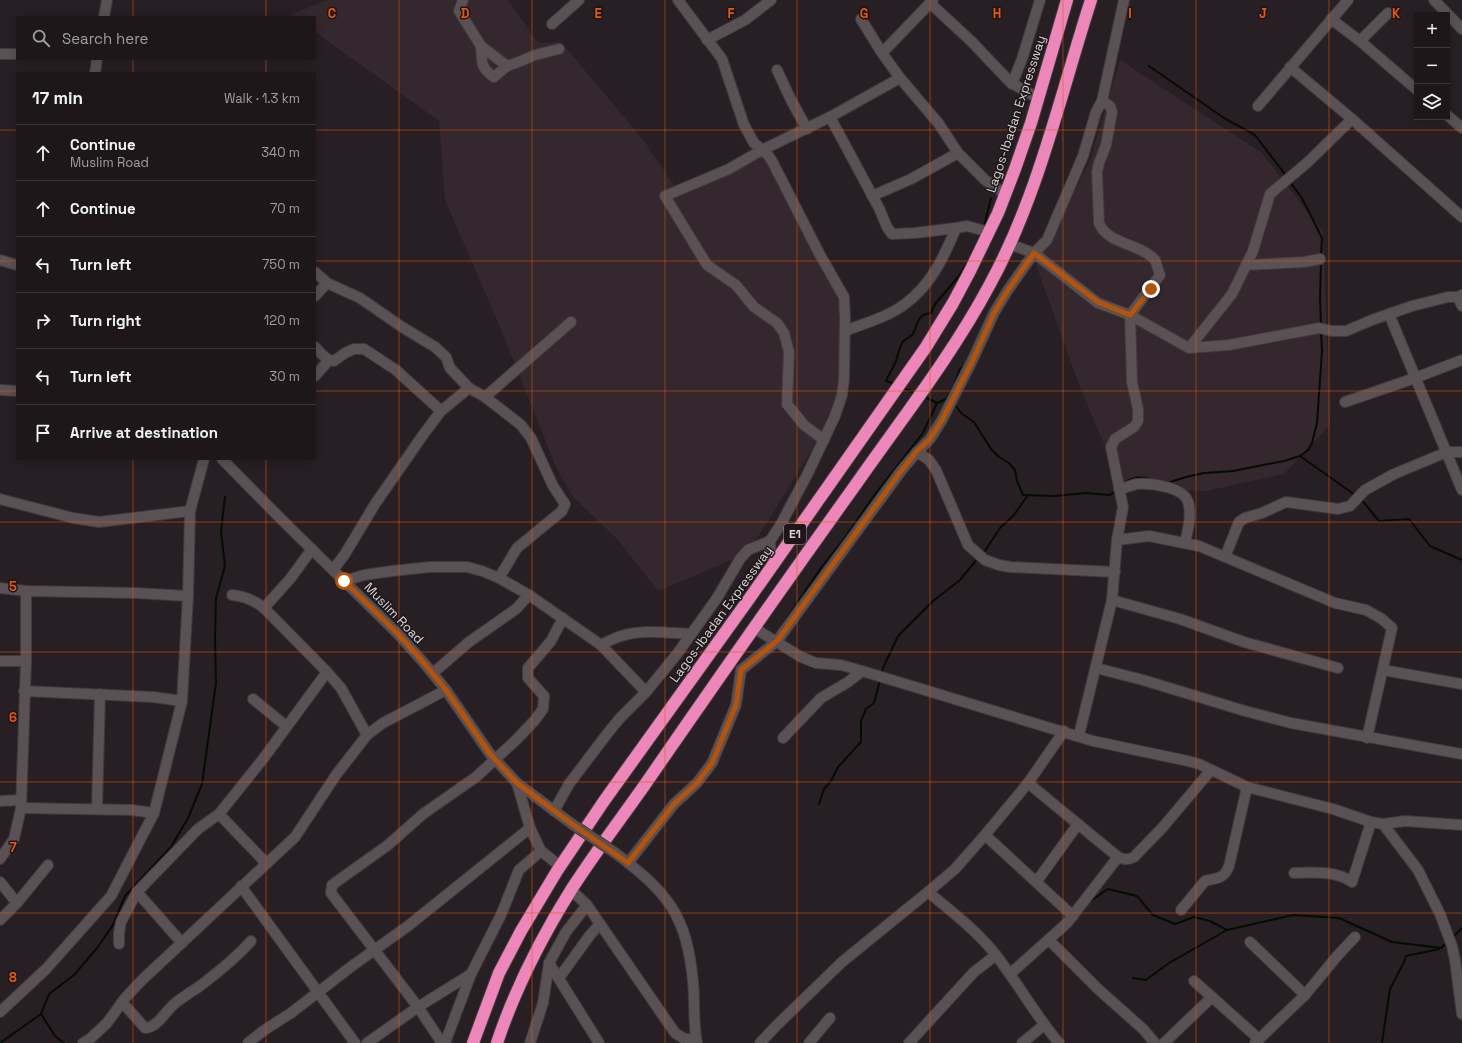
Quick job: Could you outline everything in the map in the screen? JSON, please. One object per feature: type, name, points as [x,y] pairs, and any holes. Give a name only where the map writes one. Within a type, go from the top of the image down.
[{"type":"highway","name":"Lagos-Ibadan Expressway","points":[[473,1043],[499,973],[521,931],[560,866],[604,801],[926,348],[963,284],[989,232],[1005,194],[1031,122],[1067,0]]},
{"type":"highway","name":"E1","points":[[497,1043],[520,986],[536,952],[571,890],[942,363],[990,285],[1029,196],[1047,143],[1090,0]]},
{"type":"street","points":[[104,16],[107,0]]},
{"type":"street","points":[[463,0],[460,11],[481,46],[507,66]]},
{"type":"street","points":[[552,24],[579,0]]},
{"type":"street","points":[[678,0],[722,59],[744,126],[754,143],[768,155],[772,161],[844,298],[845,331],[844,379],[842,396],[824,440],[781,524],[770,541],[773,565]]},
{"type":"street","points":[[707,40],[745,20],[771,0]]},
{"type":"street","points":[[1012,84],[1022,59],[1040,0]]},
{"type":"street","points":[[628,863],[674,804],[697,783],[712,763],[736,705],[741,670],[777,641],[901,471],[916,452],[930,439],[942,420],[972,362],[994,313],[1034,253],[1047,240],[1083,156],[1096,112],[1102,101],[1124,0]]},
{"type":"street","points":[[1258,106],[1348,0]]},
{"type":"street","points":[[1434,0],[1462,29]]},
{"type":"street","points":[[882,53],[932,2],[1012,84],[1038,98]]},
{"type":"street","points":[[1360,42],[1388,13]]},
{"type":"street","points":[[861,19],[882,53],[900,78],[939,124],[958,153],[985,180],[1005,194]]},
{"type":"street","points":[[1331,20],[1360,42],[1414,87]]},
{"type":"street","points":[[481,46],[482,63],[488,73],[494,77],[507,66],[516,64],[535,55],[559,50]]},
{"type":"street","points":[[0,54],[16,54]]},
{"type":"street","points":[[95,72],[97,60]]},
{"type":"street","points":[[1290,67],[1352,119],[1462,217]]},
{"type":"street","points":[[777,70],[791,100],[807,128]]},
{"type":"street","points":[[824,440],[804,425],[787,404],[788,352],[784,333],[777,323],[754,307],[736,285],[707,265],[665,196],[729,169],[762,150],[830,117],[900,78]]},
{"type":"street","points":[[1079,735],[1112,600],[1117,540],[1123,507],[1111,447],[1115,439],[1134,426],[1138,420],[1138,409],[1132,382],[1130,315],[1160,275],[1155,261],[1142,251],[1102,231],[1098,223],[1097,172],[1099,162],[1106,145],[1112,112],[1110,106],[1102,101]]},
{"type":"street","points":[[830,117],[892,234],[915,233],[966,226],[989,232]]},
{"type":"street","points":[[1450,118],[1462,128]]},
{"type":"street","points":[[1189,348],[1232,294],[1253,251],[1270,194],[1308,162],[1352,119]]},
{"type":"street","points":[[872,196],[911,179],[958,153]]},
{"type":"street","points":[[845,331],[885,315],[905,304],[929,281],[944,256],[956,228]]},
{"type":"street","points":[[1009,244],[1034,253],[1098,302],[1130,315],[1189,348],[1229,345],[1283,336],[1304,330],[1322,328],[1332,331],[1346,330],[1430,301],[1461,299]]},
{"type":"street","points":[[1246,265],[1304,262],[1320,259]]},
{"type":"street","points":[[0,260],[16,265]]},
{"type":"street","points":[[316,273],[327,283],[360,298],[402,327],[435,347],[446,357],[450,368],[469,388],[485,397],[521,425],[531,438],[553,486],[565,504],[562,511],[517,548],[499,578]]},
{"type":"street","points":[[316,295],[327,283]]},
{"type":"street","points":[[1389,314],[1462,490]]},
{"type":"street","points":[[485,397],[571,322]]},
{"type":"street","points":[[316,348],[324,358],[334,361],[354,349],[364,349],[396,370],[442,411]]},
{"type":"street","points":[[316,375],[329,360]]},
{"type":"street","points":[[1345,402],[1462,360]]},
{"type":"street","points":[[333,570],[345,554],[374,504],[423,434],[442,411],[469,388]]},
{"type":"street","points":[[0,390],[16,391]]},
{"type":"street","points":[[916,452],[929,460],[936,470],[968,545],[984,560],[1010,567],[1115,572]]},
{"type":"street","points":[[1224,557],[1240,522],[1245,518],[1262,513],[1286,502],[1338,509],[1350,506],[1365,490],[1394,474],[1447,452],[1462,452]]},
{"type":"street","points":[[0,1012],[51,964],[111,896],[154,813],[182,701],[188,596],[190,511],[204,460]]},
{"type":"street","name":"Muslim Road","points":[[223,460],[398,634],[446,690],[494,760],[517,783],[572,824],[614,852],[655,885],[666,898],[677,916],[689,947],[694,983],[694,1020],[696,1041]]},
{"type":"street","points":[[1119,489],[1137,484],[1161,486],[1183,494],[1188,502],[1190,524],[1185,542]]},
{"type":"street","points":[[0,499],[73,518],[99,522],[190,511]]},
{"type":"street","points":[[1117,540],[1149,536],[1199,546],[1335,603],[1366,610],[1382,619],[1392,628],[1384,670],[1367,738]]},
{"type":"street","points":[[554,810],[569,784],[607,734],[620,718],[646,692],[677,654],[717,598],[740,559],[748,550],[770,541]]},
{"type":"street","points":[[264,608],[290,579],[312,549]]},
{"type":"street","points":[[344,581],[364,575],[392,571],[452,566],[474,569],[499,578],[529,595],[600,645],[646,692]]},
{"type":"street","points":[[0,588],[26,592],[136,593],[188,596]]},
{"type":"street","points":[[0,859],[14,839],[21,804],[26,661],[26,592]]},
{"type":"street","points":[[232,595],[243,596],[254,600],[264,608],[327,672],[341,688],[367,736]]},
{"type":"street","points":[[433,673],[469,642],[516,609],[529,595]]},
{"type":"street","points":[[1112,600],[1180,620],[1244,642],[1338,668]]},
{"type":"street","points":[[442,1043],[418,1007],[331,893],[332,885],[388,844],[423,814],[476,777],[516,740],[543,709],[544,696],[528,678],[528,668],[550,641],[563,618]]},
{"type":"street","points":[[754,628],[801,657],[816,663],[841,666],[862,671],[1093,740],[1188,761],[1247,787],[1334,809],[1371,822],[1382,824],[1405,821],[1462,825]]},
{"type":"street","points":[[600,645],[620,636],[636,633],[654,632],[691,634]]},
{"type":"street","points":[[0,661],[26,661]]},
{"type":"street","points":[[1096,668],[1291,723],[1367,738],[1462,754]]},
{"type":"street","points":[[1384,670],[1462,684]]},
{"type":"street","points":[[782,738],[821,698],[848,682],[862,671]]},
{"type":"street","points":[[119,944],[121,922],[137,892],[198,829],[219,814],[263,759],[327,672]]},
{"type":"street","points":[[24,690],[153,697],[182,701]]},
{"type":"street","points":[[83,1043],[91,1038],[107,1023],[122,1002],[142,980],[241,886],[284,849],[295,837],[336,775],[367,736],[395,717],[446,690]]},
{"type":"street","points":[[97,809],[100,694]]},
{"type":"street","points":[[253,699],[286,726]]},
{"type":"street","points":[[760,1043],[842,962],[955,869],[1028,783],[1064,731]]},
{"type":"street","points":[[1028,783],[1118,857],[1124,860],[1129,860],[1134,857],[1163,827],[1211,770]]},
{"type":"street","points":[[517,783],[530,828],[541,851],[560,866]]},
{"type":"street","points":[[1181,910],[1205,881],[1216,879],[1227,872],[1247,787]]},
{"type":"street","points":[[0,801],[21,804],[132,810],[154,813]]},
{"type":"street","points":[[219,814],[266,863]]},
{"type":"street","points":[[1294,873],[1315,872],[1331,874],[1348,879],[1352,882],[1371,822]]},
{"type":"street","points":[[1037,881],[1078,824]]},
{"type":"street","points":[[1382,824],[1418,870],[1440,914],[1452,946],[1462,1014]]},
{"type":"street","points":[[248,1043],[414,921],[530,828]]},
{"type":"street","points":[[985,835],[1037,881],[1073,916]]},
{"type":"street","points":[[445,1043],[471,974],[501,915],[519,870],[541,851]]},
{"type":"street","points":[[1010,974],[1073,916],[1098,881],[1118,857]]},
{"type":"street","points":[[0,920],[17,903],[48,865]]},
{"type":"street","points":[[0,882],[17,903]]},
{"type":"street","points":[[241,886],[355,1043]]},
{"type":"street","points":[[571,890],[587,905],[675,1033],[685,1039],[696,1041]]},
{"type":"street","points":[[137,892],[182,943]]},
{"type":"street","points":[[928,892],[963,921],[996,955],[1044,1025],[1059,1043]]},
{"type":"street","points":[[530,1043],[543,1003],[549,963],[566,932],[587,905]]},
{"type":"street","points":[[558,978],[600,924]]},
{"type":"street","points":[[1194,981],[1257,1041],[1305,995],[1355,937]]},
{"type":"street","points":[[1048,940],[1098,989],[1143,1029],[1155,1043]]},
{"type":"street","points":[[122,1002],[145,1028],[150,1028],[174,1004],[241,953],[251,941]]},
{"type":"street","points":[[1250,942],[1305,995]]},
{"type":"street","points":[[915,1041],[974,972],[996,955]]},
{"type":"street","points":[[549,963],[599,1043]]},
{"type":"street","points":[[367,1043],[418,1007],[471,974]]},
{"type":"street","points":[[1164,1043],[1212,997]]},
{"type":"street","points":[[810,1043],[830,1018]]},
{"type":"street","points":[[1022,1043],[1044,1025]]},
{"type":"shaded area","points":[[328,0],[508,0],[538,43],[561,42],[645,142],[679,193],[763,155],[845,307],[839,406],[748,553],[658,591],[618,540],[572,496],[556,467],[503,334],[445,200],[439,121],[316,33],[316,16],[294,16],[291,14]]},
{"type":"shaded area","points":[[1120,60],[1262,153],[1323,232],[1330,425],[1284,474],[1206,491],[1123,488],[1081,390],[1036,265],[1089,163]]},
{"type":"waterway","points":[[1149,66],[1224,118],[1255,135],[1287,177]]},
{"type":"waterway","points":[[1290,182],[1302,198],[1322,238],[1321,257]]},
{"type":"waterway","points":[[984,227],[991,198]]},
{"type":"waterway","points":[[895,384],[886,381],[896,361],[902,343],[912,335],[920,318],[931,313],[935,304],[959,276],[972,255]]},
{"type":"waterway","points":[[1321,261],[1321,325]]},
{"type":"waterway","points":[[1300,456],[1308,450],[1312,443],[1317,423],[1322,351],[1321,331]]},
{"type":"waterway","points":[[946,399],[954,385],[960,369],[965,365]]},
{"type":"waterway","points":[[903,388],[915,393]]},
{"type":"waterway","points":[[925,397],[937,403],[946,399],[948,401]]},
{"type":"waterway","points":[[775,636],[821,568],[844,539],[876,493],[923,433],[937,403]]},
{"type":"waterway","points":[[954,403],[961,413],[974,422],[991,449],[999,457],[1009,463],[1015,470],[1017,481],[1023,495],[1054,496],[1086,493],[1110,495],[1116,490]]},
{"type":"waterway","points":[[1167,483],[1204,473],[1233,471],[1284,461],[1300,456],[1355,495]]},
{"type":"waterway","points":[[1124,483],[1128,480],[1136,478],[1148,478],[1157,481]]},
{"type":"waterway","points":[[983,554],[1000,528],[1014,515],[1028,495]]},
{"type":"waterway","points":[[0,1043],[41,1014],[49,994],[74,975],[97,948],[113,925],[125,896],[171,847],[188,818],[202,784],[216,683],[216,598],[225,566],[221,531],[225,497]]},
{"type":"waterway","points":[[1361,499],[1379,521],[1409,519],[1430,546],[1462,560]]},
{"type":"waterway","points":[[882,674],[883,668],[898,636],[933,601],[960,580],[978,558]]},
{"type":"waterway","points":[[819,804],[824,789],[831,781],[838,767],[861,742],[861,721],[866,709],[874,703],[880,680]]},
{"type":"waterway","points":[[1089,902],[1108,889],[1137,896],[1153,915],[1175,924],[1194,917],[1210,921],[1227,930]]},
{"type":"waterway","points":[[1133,978],[1146,980],[1169,963],[1227,930],[1293,915],[1339,918],[1392,942],[1441,948],[1447,942]]},
{"type":"waterway","points":[[1452,938],[1462,928]]},
{"type":"waterway","points":[[1382,1043],[1390,989],[1406,956],[1439,949]]},
{"type":"waterway","points":[[41,1014],[55,1036],[64,1043]]},
{"type":"route","points":[[344,581],[398,634],[433,673],[467,719],[494,760],[517,783],[628,863],[674,804],[697,783],[712,763],[736,705],[741,670],[777,641],[901,471],[916,452],[930,439],[953,400],[994,313],[1034,253],[1098,302],[1130,315],[1151,289]]}]
